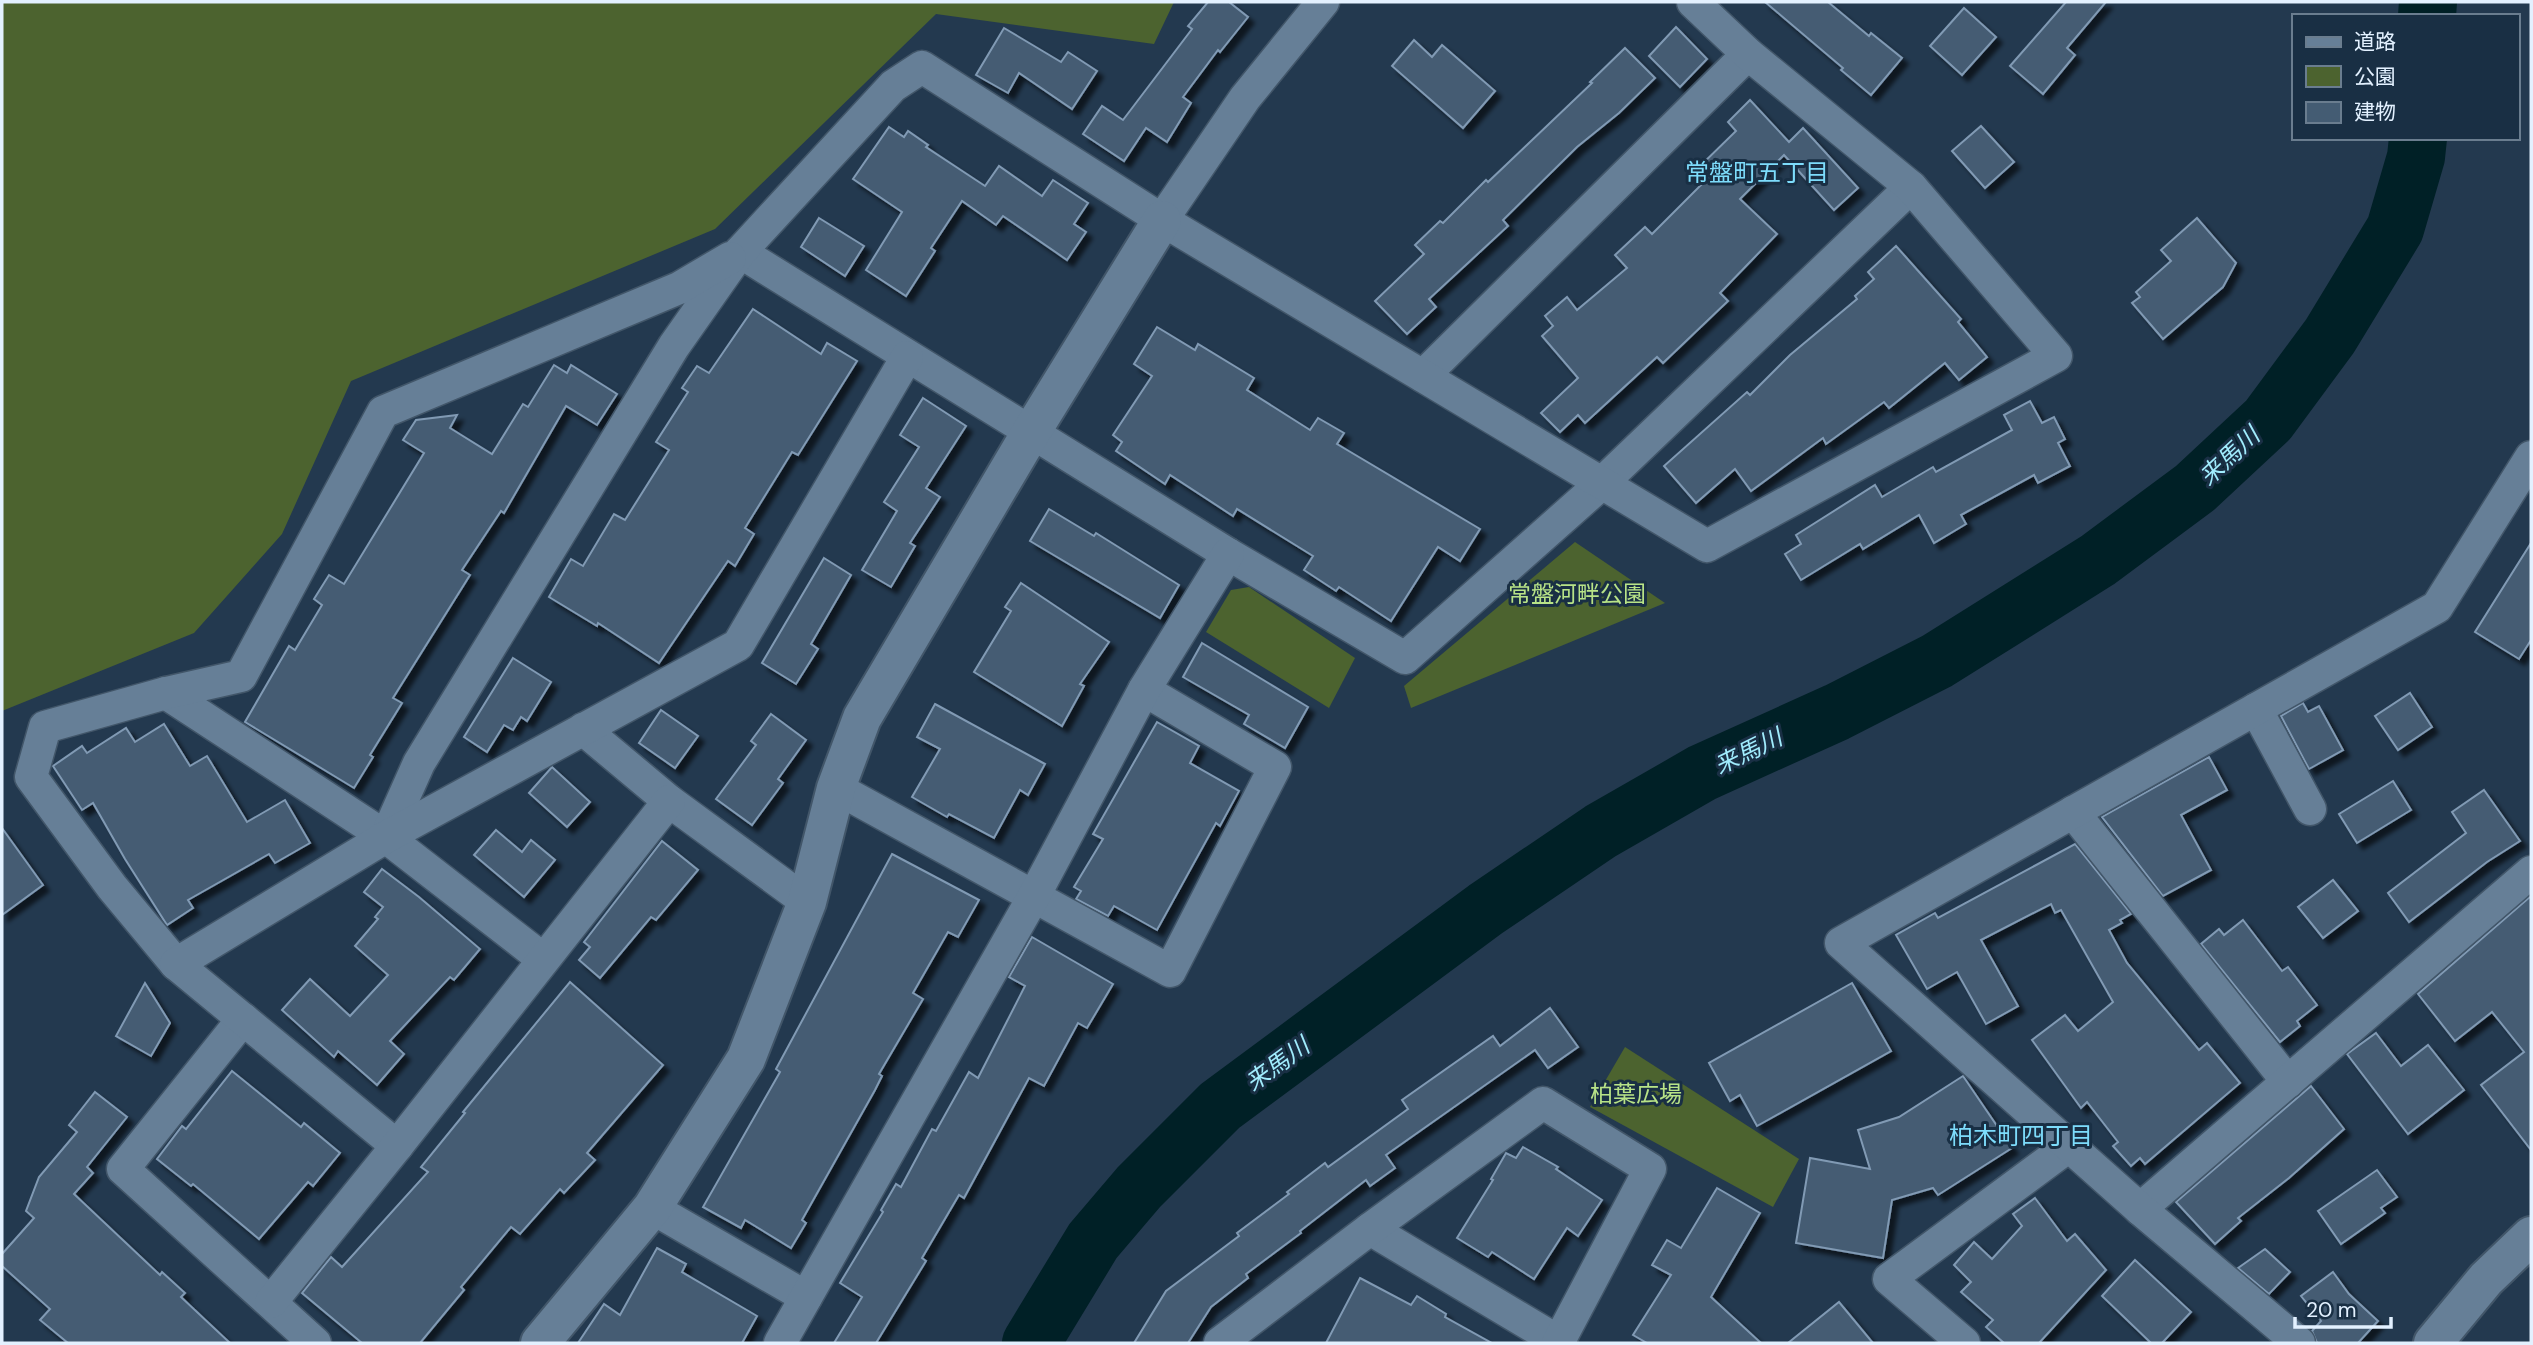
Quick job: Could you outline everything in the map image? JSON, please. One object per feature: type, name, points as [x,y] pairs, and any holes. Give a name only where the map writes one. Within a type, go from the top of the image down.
[{"type":"street","points":[[540,1343],[652,1208],[746,1059],[807,902],[836,788],[862,718],[1162,220],[1245,98],[1323,2]]},
{"type":"street","points":[[386,836],[426,751],[674,346],[740,252],[893,86],[922,67],[1162,220],[1707,546],[2056,356],[1911,187],[1748,54],[1693,2]]},
{"type":"street","points":[[1423,376],[1748,54]]},
{"type":"street","points":[[740,252],[1031,434],[1405,658],[1601,484],[1911,187]]},
{"type":"street","points":[[397,1146],[176,964],[112,887],[31,778],[45,727],[166,693],[241,676],[383,412],[679,288],[740,252]]},
{"type":"street","points":[[176,964],[386,836],[738,645],[907,357]]},
{"type":"street","points":[[2300,1343],[2140,1209],[1841,943],[2437,607],[2531,457]]},
{"type":"street","points":[[780,1343],[1034,896],[1144,690],[1228,554]]},
{"type":"street","points":[[836,788],[1170,971],[1275,768],[1144,690]]},
{"type":"street","points":[[166,693],[386,836],[543,960]]},
{"type":"street","points":[[2256,709],[2310,808]]},
{"type":"street","points":[[583,729],[669,801],[807,902]]},
{"type":"street","points":[[271,1302],[669,801]]},
{"type":"street","points":[[2073,812],[2288,1082]]},
{"type":"street","points":[[2140,1209],[2531,872]]},
{"type":"street","points":[[243,1019],[123,1169],[315,1343]]},
{"type":"street","points":[[1220,1343],[1370,1229],[1543,1103],[1650,1170],[1559,1343],[1370,1229]]},
{"type":"street","points":[[1964,1343],[1889,1279],[2069,1146]]},
{"type":"street","points":[[652,1208],[807,1297]]},
{"type":"street","points":[[2433,1343],[2486,1279],[2531,1236]]},
{"type":"green space","points":[[2,2],[1174,2],[1154,44],[936,14],[715,229],[351,381],[282,534],[194,633],[2,711]]},
{"type":"green space","name":"常盤河畔公園","points":[[1575,542],[1665,603],[1411,708],[1404,686]]},
{"type":"green space","points":[[1249,587],[1355,658],[1329,708],[1206,632],[1231,590]]},
{"type":"green space","name":"柏葉広場","points":[[1625,1047],[1799,1159],[1773,1207],[1590,1107]]},
{"type":"building","points":[[1208,2],[1229,2],[1248,17],[1220,52],[1218,50],[1183,97],[1191,103],[1167,142],[1146,128],[1124,161],[1083,134],[1102,106],[1123,120],[1192,29],[1188,26]]},
{"type":"building","points":[[1765,2],[1828,2],[1869,36],[1871,33],[1902,58],[1871,95]]},
{"type":"building","points":[[2066,2],[2106,2],[2067,48],[2075,55],[2043,94],[2010,66]]},
{"type":"building","points":[[1964,8],[1996,37],[1962,75],[1930,46]]},
{"type":"building","points":[[1676,27],[1707,59],[1680,87],[1649,56]]},
{"type":"building","points":[[1004,28],[1061,62],[1068,52],[1097,71],[1072,109],[1019,73],[1008,93],[976,75]]},
{"type":"building","points":[[1414,40],[1432,57],[1442,45],[1495,91],[1463,128],[1392,66]]},
{"type":"building","points":[[1625,48],[1655,78],[1619,113],[1577,147],[1503,220],[1508,226],[1429,299],[1436,307],[1407,334],[1375,301],[1424,254],[1415,245],[1440,221],[1443,223],[1486,180],[1488,182]]},
{"type":"building","points":[[1750,100],[1789,142],[1803,128],[1858,188],[1834,210],[1784,155],[1740,199],[1777,234],[1720,293],[1728,301],[1663,363],[1657,357],[1585,423],[1578,415],[1560,432],[1541,413],[1578,378],[1542,336],[1553,326],[1545,316],[1567,297],[1577,310],[1627,268],[1615,255],[1645,227],[1652,234],[1705,181],[1695,171],[1736,131],[1728,122]]},
{"type":"building","points":[[1981,126],[2014,162],[1985,188],[1952,151]]},
{"type":"building","points":[[889,127],[904,137],[908,131],[928,145],[926,147],[985,186],[999,166],[1042,196],[1053,180],[1088,203],[1074,224],[1086,232],[1067,260],[1003,216],[996,225],[962,201],[931,248],[935,251],[906,296],[866,270],[902,212],[853,179]]},
{"type":"building","points":[[819,218],[864,246],[845,276],[801,247]]},
{"type":"building","points":[[2197,218],[2236,263],[2223,287],[2163,339],[2132,303],[2140,297],[2136,292],[2171,261],[2161,250]]},
{"type":"building","points":[[1896,246],[1961,319],[1958,322],[1987,357],[1959,380],[1945,363],[1889,408],[1884,402],[1826,444],[1823,438],[1751,491],[1735,469],[1696,503],[1664,466],[1747,392],[1750,395],[1790,355],[1857,299],[1855,296],[1874,279],[1868,272]]},
{"type":"building","points":[[753,309],[821,354],[827,343],[857,361],[798,455],[792,452],[745,528],[754,534],[735,566],[728,561],[659,663],[598,623],[597,626],[549,597],[571,559],[583,566],[614,514],[625,520],[669,450],[656,442],[688,392],[682,388],[697,366],[709,373]]},
{"type":"building","points":[[1157,327],[1195,350],[1198,344],[1254,378],[1247,390],[1310,430],[1318,418],[1344,433],[1337,444],[1480,529],[1460,561],[1438,547],[1391,621],[1339,587],[1336,591],[1304,570],[1313,556],[1237,509],[1233,516],[1170,475],[1165,484],[1116,451],[1122,442],[1113,435],[1152,376],[1134,364]]},
{"type":"building","points":[[554,365],[567,373],[571,365],[617,394],[597,425],[566,406],[504,513],[501,511],[462,570],[470,575],[393,698],[402,703],[370,755],[373,757],[354,788],[245,722],[289,646],[295,650],[322,605],[314,599],[329,575],[344,584],[424,453],[403,440],[416,420],[457,415],[450,428],[492,454],[523,404],[528,407]]},
{"type":"building","points":[[923,398],[966,426],[926,488],[940,497],[910,543],[915,546],[891,587],[862,570],[897,511],[884,502],[919,447],[900,435]]},
{"type":"building","points":[[2030,401],[2042,423],[2054,417],[2065,439],[2058,443],[2070,466],[2038,483],[2034,475],[1961,515],[1966,524],[1934,543],[1919,515],[1863,549],[1860,544],[1801,580],[1785,554],[1801,544],[1796,535],[1875,485],[1882,497],[1933,467],[1936,472],[2012,430],[2004,415]]},
{"type":"building","points":[[1049,509],[1094,536],[1096,533],[1179,585],[1160,618],[1030,541]]},
{"type":"building","points":[[2531,543],[2531,640],[2519,659],[2475,632]]},
{"type":"building","points":[[824,558],[851,575],[811,644],[818,649],[796,684],[762,663]]},
{"type":"building","points":[[1021,583],[1109,642],[1080,684],[1084,686],[1062,726],[974,672],[1011,611],[1005,607]]},
{"type":"building","points":[[1202,643],[1308,707],[1285,748],[1244,724],[1249,715],[1183,677]]},
{"type":"building","points":[[513,658],[551,682],[527,721],[521,717],[513,730],[504,725],[487,752],[464,737]]},
{"type":"building","points":[[2410,693],[2432,727],[2398,750],[2375,716]]},
{"type":"building","points":[[2303,703],[2308,712],[2319,706],[2343,750],[2309,769],[2281,716]]},
{"type":"building","points":[[935,704],[1045,764],[1028,795],[1020,790],[994,838],[949,814],[947,817],[912,797],[940,749],[917,737]]},
{"type":"building","points":[[661,710],[698,736],[675,768],[639,743]]},
{"type":"building","points":[[771,714],[806,740],[778,779],[783,783],[752,825],[716,799],[756,745],[751,741]]},
{"type":"building","points":[[1157,722],[1199,746],[1190,763],[1239,791],[1220,826],[1216,823],[1157,930],[1114,906],[1108,916],[1076,899],[1081,891],[1074,887],[1103,839],[1093,834]]},
{"type":"building","points":[[164,724],[190,766],[207,756],[247,822],[285,800],[310,843],[275,863],[269,854],[188,900],[193,908],[167,925],[93,803],[82,810],[53,766],[82,746],[87,753],[126,728],[135,742]]},
{"type":"building","points":[[2209,757],[2227,790],[2181,815],[2211,870],[2163,896],[2102,817]]},
{"type":"building","points":[[552,767],[590,802],[567,827],[529,793]]},
{"type":"building","points":[[2393,781],[2411,810],[2357,843],[2339,814]]},
{"type":"building","points":[[2484,790],[2520,841],[2487,862],[2409,922],[2388,893],[2466,833],[2452,812]]},
{"type":"building","points":[[2,828],[43,885],[2,915]]},
{"type":"building","points":[[496,830],[522,852],[531,840],[555,860],[524,897],[474,855]]},
{"type":"building","points":[[662,841],[698,870],[656,920],[651,917],[600,978],[579,960],[590,947],[584,942]]},
{"type":"building","points":[[2075,844],[2131,914],[2109,930],[2127,963],[2199,1050],[2207,1043],[2240,1083],[2145,1164],[2140,1158],[2131,1166],[2113,1146],[2118,1142],[2087,1102],[2081,1108],[2032,1040],[2065,1015],[2078,1031],[2113,1002],[2061,910],[2055,913],[2051,904],[1981,940],[2018,1006],[1986,1024],[1957,972],[1927,989],[1896,935],[1935,913],[1938,918]]},
{"type":"building","points":[[892,854],[979,900],[958,937],[948,932],[913,993],[923,999],[879,1074],[882,1076],[875,1090],[802,1220],[806,1223],[791,1248],[745,1220],[741,1228],[703,1207],[780,1072],[776,1069]]},
{"type":"building","points":[[382,869],[480,949],[454,980],[450,977],[390,1041],[404,1054],[377,1085],[338,1051],[334,1057],[282,1010],[310,979],[350,1016],[388,975],[355,946],[378,919],[375,917],[383,907],[364,892]]},
{"type":"building","points":[[2333,880],[2358,911],[2323,938],[2298,907]]},
{"type":"building","points":[[2531,896],[2531,1150],[2481,1085],[2524,1052],[2492,1012],[2455,1041],[2418,994]]},
{"type":"building","points":[[2243,920],[2282,971],[2288,967],[2317,1005],[2297,1021],[2300,1026],[2280,1042],[2201,944],[2219,929],[2224,935]]},
{"type":"building","points":[[1032,937],[1113,984],[1087,1028],[1078,1023],[1044,1086],[1029,1078],[964,1198],[959,1195],[922,1258],[926,1261],[876,1343],[834,1343],[862,1297],[840,1283],[883,1212],[881,1210],[896,1184],[901,1187],[932,1129],[936,1131],[969,1072],[978,1078],[1025,986],[1009,977]]},
{"type":"building","points":[[570,982],[663,1065],[587,1153],[595,1160],[564,1193],[560,1189],[520,1234],[511,1227],[461,1287],[464,1290],[420,1343],[362,1343],[302,1293],[331,1257],[342,1267],[428,1172],[421,1167]]},
{"type":"building","points":[[145,983],[170,1023],[151,1056],[116,1036]]},
{"type":"building","points":[[1852,983],[1891,1051],[1757,1126],[1740,1095],[1730,1101],[1709,1063]]},
{"type":"building","points":[[1550,1008],[1578,1047],[1548,1068],[1535,1050],[1386,1155],[1395,1168],[1370,1186],[1366,1180],[1246,1274],[1248,1278],[1211,1307],[1188,1343],[1134,1343],[1166,1291],[1239,1236],[1237,1233],[1289,1194],[1287,1192],[1325,1163],[1328,1167],[1408,1109],[1402,1100],[1493,1036],[1500,1046]]},
{"type":"building","points":[[2376,1033],[2401,1066],[2428,1045],[2464,1090],[2408,1134],[2347,1054]]},
{"type":"building","points":[[232,1071],[301,1127],[304,1123],[340,1153],[313,1186],[308,1182],[259,1239],[193,1184],[191,1186],[157,1159],[182,1126],[186,1129]]},
{"type":"building","points":[[1963,1076],[2012,1148],[1938,1195],[1933,1188],[1892,1200],[1883,1258],[1796,1243],[1810,1158],[1870,1169],[1858,1130],[1899,1117]]},
{"type":"building","points":[[2311,1086],[2344,1129],[2289,1178],[2238,1218],[2241,1221],[2215,1244],[2176,1202]]},
{"type":"building","points":[[95,1092],[127,1117],[87,1167],[93,1173],[74,1194],[160,1275],[162,1272],[185,1293],[181,1297],[230,1343],[68,1343],[40,1320],[50,1309],[2,1266],[2,1254],[34,1218],[26,1211],[39,1177],[77,1132],[69,1125]]},
{"type":"building","points":[[1523,1147],[1558,1167],[1556,1169],[1602,1200],[1578,1236],[1567,1228],[1534,1279],[1492,1252],[1488,1257],[1457,1238],[1493,1180],[1491,1179],[1506,1153],[1516,1158]]},
{"type":"building","points":[[2377,1170],[2397,1197],[2381,1208],[2385,1213],[2341,1244],[2318,1211]]},
{"type":"building","points":[[1717,1188],[1760,1213],[1711,1297],[1761,1343],[1647,1343],[1633,1335],[1671,1275],[1652,1265],[1667,1240],[1681,1248]]},
{"type":"building","points":[[2035,1198],[2067,1241],[2075,1234],[2106,1270],[2039,1343],[2004,1343],[1986,1327],[1993,1320],[1961,1292],[1971,1282],[1954,1265],[1974,1242],[1992,1259],[2022,1226],[2013,1214]]},
{"type":"building","points":[[657,1248],[686,1264],[682,1272],[757,1316],[742,1343],[578,1343],[604,1304],[620,1315]]},
{"type":"building","points":[[2265,1249],[2290,1272],[2269,1294],[2238,1268]]},
{"type":"building","points":[[2135,1260],[2191,1312],[2162,1343],[2151,1343],[2102,1296]]},
{"type":"building","points":[[2333,1272],[2349,1294],[2378,1321],[2358,1343],[2317,1343],[2312,1331],[2321,1321],[2301,1296]]},
{"type":"building","points":[[1360,1278],[1411,1305],[1417,1296],[1446,1314],[1445,1317],[1492,1343],[1326,1343]]},
{"type":"building","points":[[1839,1302],[1873,1343],[1788,1343]]},
{"type":"waterway","name":"来馬川","points":[[2427,14],[2428,2]]},
{"type":"waterway","name":"来馬川","points":[[1031,1343],[1093,1241],[1139,1187],[1220,1106],[1486,909],[1601,831],[1702,773],[1837,712],[1937,661],[2098,560],[2195,488],[2268,420],[2330,336],[2395,229],[2416,157],[2418,140]]},
{"type":"district","name":"常盤町五丁目","points":[[1757,172]]},
{"type":"district","name":"柏木町四丁目","points":[[2021,1135]]}]
